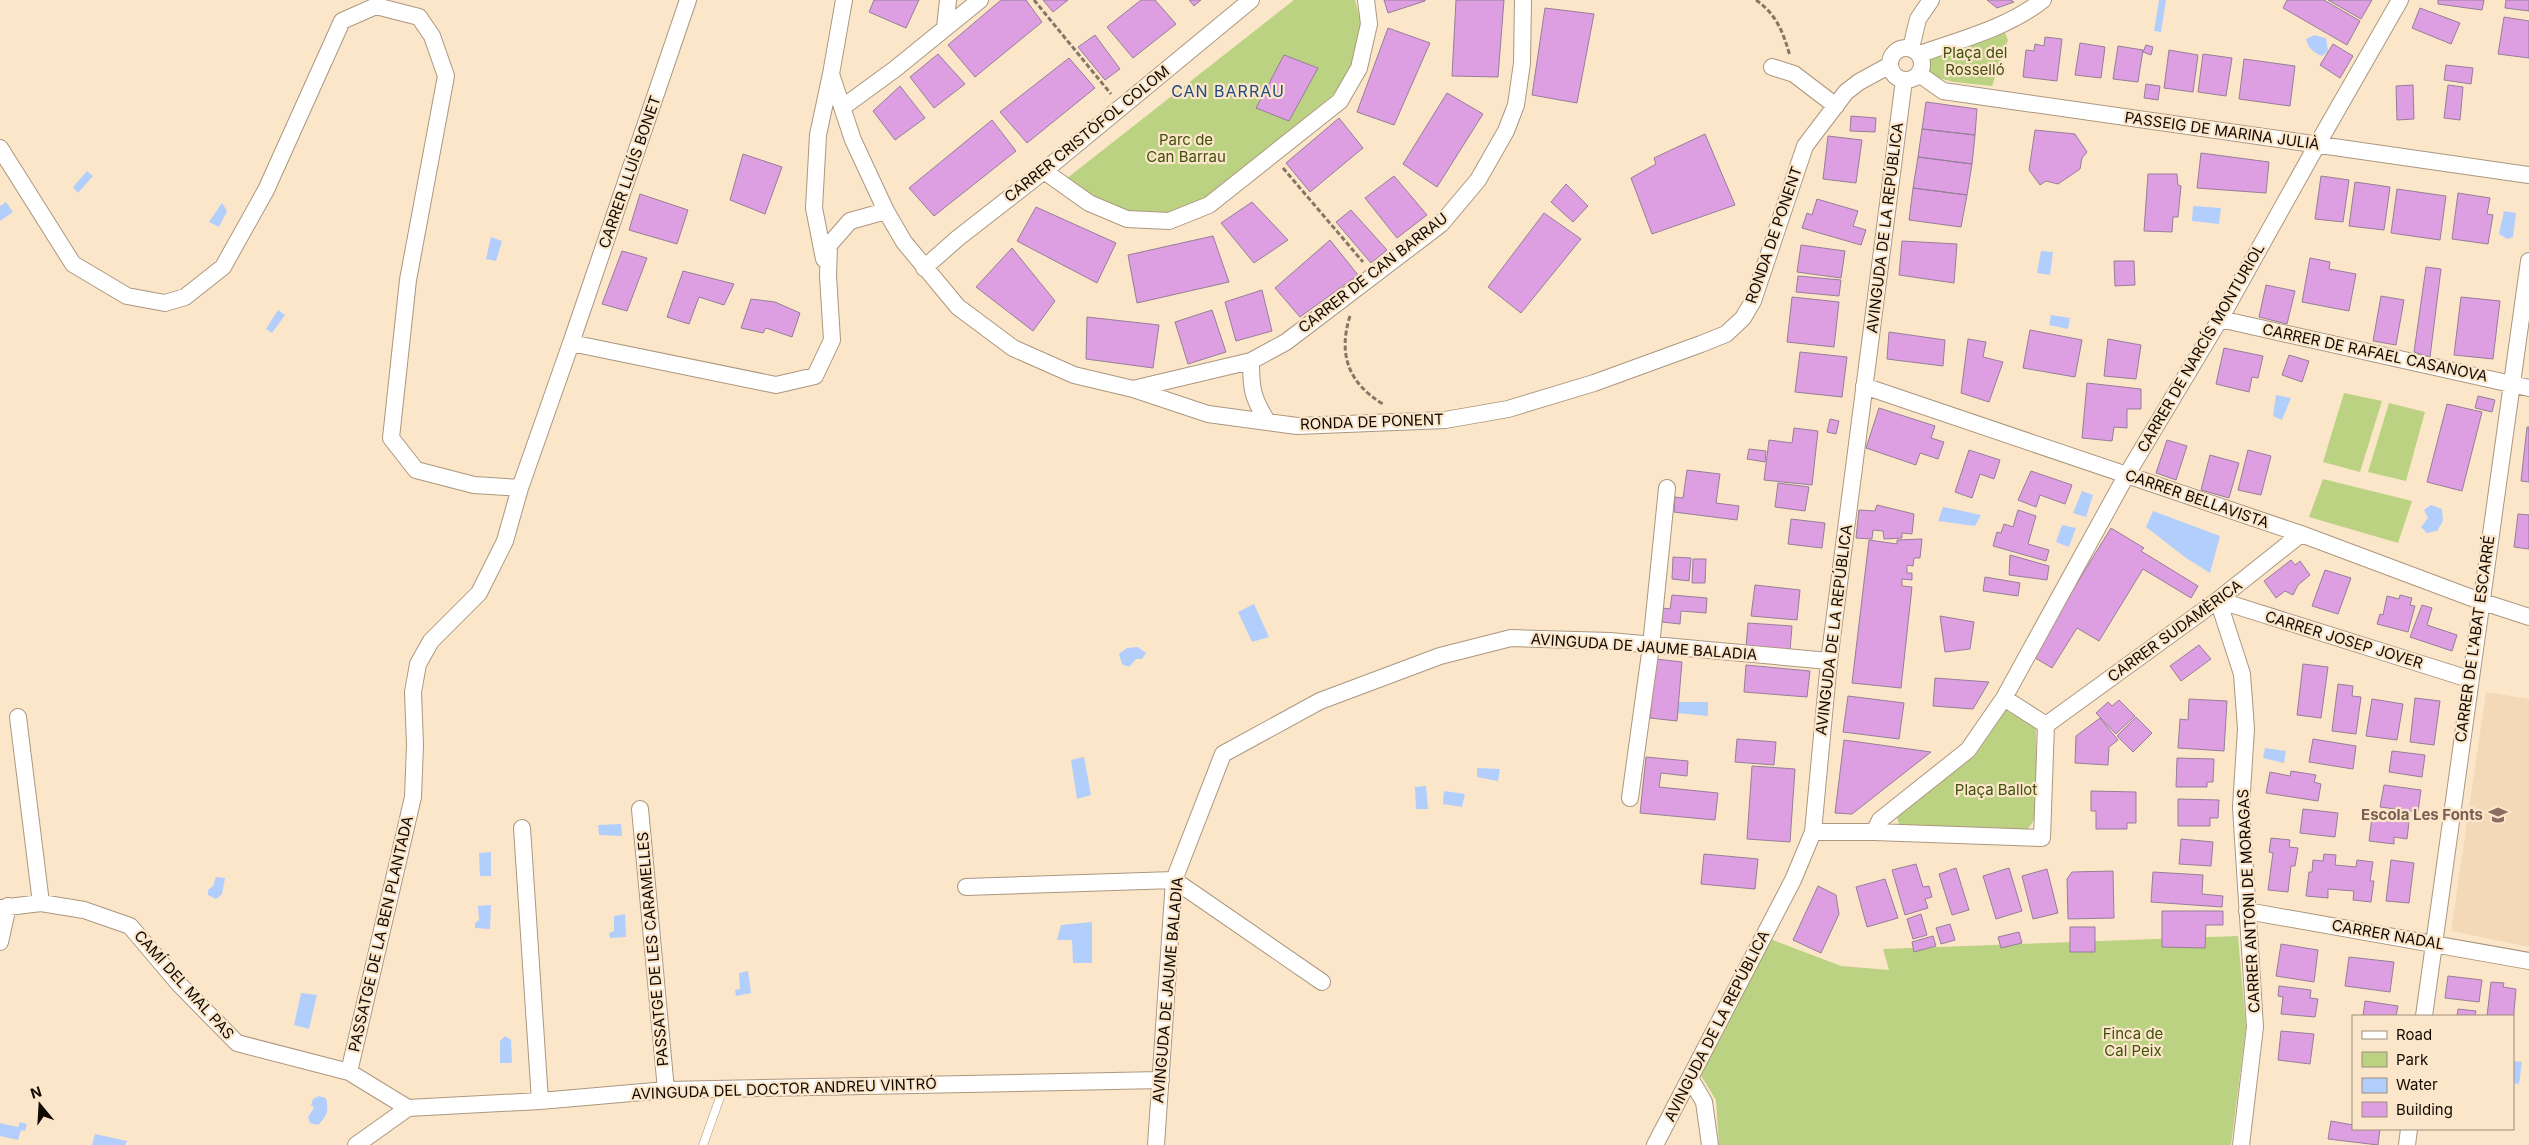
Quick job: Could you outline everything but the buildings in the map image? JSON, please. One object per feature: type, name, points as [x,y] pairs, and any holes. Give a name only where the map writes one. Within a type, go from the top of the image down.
[{"type":"street","name":"CARRER LLUÍS BONET","points":[[520,488],[688,0]]},
{"type":"street","name":"RONDA DE PONENT","points":[[844,0],[831,74],[853,140],[886,211],[904,242],[958,307],[1013,348],[1074,375],[1133,389],[1208,414],[1267,420],[1297,426],[1445,420],[1508,410],[1594,383],[1726,334],[1743,318],[1753,301],[1805,146],[1846,92],[1858,82],[1890,65]]},
{"type":"street","points":[[945,28],[948,0]]},
{"type":"street","points":[[843,107],[980,0]]},
{"type":"street","name":"CARRER CRISTÒFOL COLOM","points":[[924,268],[958,238],[1044,171],[1251,0]]},
{"type":"street","points":[[1044,171],[1089,203],[1127,219],[1169,221],[1208,205],[1273,156],[1340,101],[1359,68],[1369,24],[1366,0]]},
{"type":"street","name":"CARRER DE CAN BARRAU","points":[[1133,389],[1251,361],[1286,342],[1441,224],[1478,180],[1506,131],[1516,104],[1522,63],[1523,0]]},
{"type":"street","points":[[1931,0],[1918,19],[1915,51],[1923,64],[1919,74],[1914,78],[1904,80],[1894,75],[1890,65],[1891,58],[1897,50],[1915,51],[2003,25],[2027,13],[2043,0]]},
{"type":"street","name":"CARRER DE NARCÍS MONTURIOL","points":[[2004,698],[2126,476],[2220,319],[2316,145],[2400,0]]},
{"type":"street","points":[[0,148],[74,264],[127,296],[165,303],[185,297],[224,267],[266,190],[342,21],[376,6],[419,18],[432,36],[446,76],[408,280],[391,438],[416,470],[474,486],[520,488]]},
{"type":"street","points":[[1772,66],[1794,74],[1836,106]]},
{"type":"street","points":[[828,276],[814,208],[818,136],[831,74]]},
{"type":"street","name":"PASSEIG DE MARINA JULIÀ","points":[[1919,74],[1943,91],[2529,175]]},
{"type":"street","name":"AVINGUDA DE LA REPÚBLICA","points":[[1655,1145],[1793,880],[1813,832],[1829,661],[1904,80]]},
{"type":"street","points":[[571,343],[776,385],[815,376],[832,340],[828,276],[829,245],[850,221],[886,211]]},
{"type":"street","name":"CARRER DE L'ABAT ESCARRÉ","points":[[2424,1015],[2510,383],[2529,261]]},
{"type":"street","name":"CARRER DE RAFAEL CASANOVA","points":[[2220,319],[2529,388]]},
{"type":"street","points":[[1251,361],[1251,388],[1255,402],[1267,420]]},
{"type":"street","name":"CARRER BELLAVISTA","points":[[1864,386],[2301,534],[2480,601],[2529,616]]},
{"type":"street","name":"PASSATGE DE LA BEN PLANTADA","points":[[349,1072],[413,797],[415,745],[413,692],[418,664],[431,641],[479,593],[505,541],[520,488]]},
{"type":"street","points":[[1630,798],[1651,646],[1667,488]]},
{"type":"street","name":"CARRER SUDAMÈRICA","points":[[2046,725],[2218,600],[2301,534]]},
{"type":"street","name":"CARRER JOSEP JOVER","points":[[2218,600],[2469,679]]},
{"type":"street","name":"CARRER ANTONI DE MORAGAS","points":[[2218,600],[2242,674],[2246,728],[2241,807],[2255,1027],[2241,1145]]},
{"type":"street","name":"AVINGUDA DE JAUME BALADIA","points":[[1156,1145],[1174,880],[1223,754],[1320,701],[1440,656],[1511,638],[1610,641],[1829,661]]},
{"type":"street","points":[[1813,832],[1874,832],[2042,838],[2046,725],[2004,698],[1968,750],[1880,820],[1874,832]]},
{"type":"street","points":[[18,717],[41,903]]},
{"type":"street","name":"PASSATGE DE LES CARAMELLES","points":[[640,808],[666,1090]]},
{"type":"street","points":[[522,828],[540,1101]]},
{"type":"street","points":[[966,887],[1174,880],[1322,982]]},
{"type":"street","name":"CAMÍ DEL MAL PAS","points":[[4,907],[41,903],[84,910],[130,926],[179,984],[237,1043],[349,1072],[408,1108]]},
{"type":"street","points":[[0,942],[4,907]]},
{"type":"street","name":"CARRER NADAL","points":[[2247,911],[2433,942],[2529,961]]},
{"type":"street","points":[[1690,1078],[1704,1102],[1710,1145]]},
{"type":"street","name":"AVINGUDA DEL DOCTOR ANDREU VINTRÓ","points":[[408,1108],[540,1101],[666,1090],[1161,1080]]},
{"type":"street","points":[[356,1145],[408,1108]]},
{"type":"street","points":[[2407,1145],[2409,1130]]},
{"type":"lane","points":[[703,1145],[723,1089]]},
{"type":"path","points":[[1034,0],[1121,107]]},
{"type":"path","points":[[1756,0],[1769,9],[1780,26],[1794,74]]},
{"type":"path","points":[[1273,156],[1374,276]]},
{"type":"path","points":[[1360,287],[1344,335],[1345,356],[1353,376],[1363,390],[1388,407]]},
{"type":"shaded area","name":"Escola Les Fonts","points":[[2486,692],[2529,699],[2529,947],[2451,931]]},
{"type":"green space","name":"Parc de Can Barrau","points":[[1294,0],[1355,0],[1363,29],[1351,66],[1333,95],[1202,200],[1166,213],[1125,211],[1091,198],[1066,179]]},
{"type":"green space","name":"Plaça del Rosselló","points":[[2003,28],[2008,40],[1992,86],[1954,82],[1923,74],[1922,56]]},
{"type":"green space","points":[[2344,393],[2382,401],[2360,472],[2323,462]]},
{"type":"green space","points":[[2389,403],[2425,412],[2406,481],[2368,472]]},
{"type":"green space","points":[[2323,479],[2412,501],[2398,543],[2309,517]]},
{"type":"green space","name":"Plaça Ballot","points":[[2006,710],[2036,729],[2036,817],[2027,830],[1900,828],[1897,817],[1975,756]]},
{"type":"green space","name":"Finca de Cal Peix","points":[[2238,936],[2246,1027],[2231,1145],[1719,1145],[1716,1100],[1700,1074],[1770,939],[1841,966],[1889,970],[1883,949]]},
{"type":"water","points":[[2159,0],[2166,0],[2161,32],[2154,31]]},
{"type":"water","points":[[2314,35],[2326,38],[2328,51],[2322,56],[2308,45],[2306,39]]},
{"type":"water","points":[[87,171],[93,176],[78,193],[73,187]]},
{"type":"water","points":[[6,202],[13,212],[0,221],[0,206]]},
{"type":"water","points":[[222,203],[227,211],[219,227],[209,222]]},
{"type":"water","points":[[2193,206],[2221,208],[2219,224],[2192,221]]},
{"type":"water","points":[[2504,211],[2516,213],[2513,237],[2507,239],[2499,234]]},
{"type":"water","points":[[491,237],[502,241],[496,261],[486,259]]},
{"type":"water","points":[[2041,251],[2053,252],[2050,275],[2037,273]]},
{"type":"water","points":[[278,310],[285,315],[272,333],[266,329]]},
{"type":"water","points":[[2051,315],[2070,318],[2068,329],[2049,325]]},
{"type":"water","points":[[2276,395],[2291,398],[2282,420],[2273,416]]},
{"type":"water","points":[[2082,491],[2093,495],[2086,517],[2073,513]]},
{"type":"water","points":[[2431,505],[2442,509],[2443,521],[2437,531],[2427,533],[2421,527],[2428,518],[2424,510]]},
{"type":"water","points":[[1943,507],[1981,515],[1975,526],[1938,521]]},
{"type":"water","points":[[2153,511],[2220,536],[2210,573],[2186,558],[2146,527]]},
{"type":"water","points":[[2062,525],[2076,528],[2069,547],[2056,542]]},
{"type":"water","points":[[1254,604],[1269,637],[1252,642],[1238,612]]},
{"type":"water","points":[[1138,647],[1146,653],[1142,659],[1136,659],[1129,667],[1122,664],[1119,654],[1127,648]]},
{"type":"water","points":[[1678,702],[1708,702],[1708,716],[1677,713]]},
{"type":"water","points":[[2265,748],[2286,751],[2284,763],[2263,758]]},
{"type":"water","points":[[1084,757],[1091,795],[1077,799],[1071,760]]},
{"type":"water","points":[[1477,768],[1500,769],[1498,781],[1477,777]]},
{"type":"water","points":[[1426,786],[1428,809],[1416,809],[1415,787]]},
{"type":"water","points":[[1444,791],[1465,794],[1462,807],[1443,804]]},
{"type":"water","points":[[621,824],[622,836],[599,835],[598,825]]},
{"type":"water","points":[[491,852],[491,876],[480,876],[479,853]]},
{"type":"water","points":[[216,877],[225,878],[222,894],[216,899],[208,895],[208,890],[213,886]]},
{"type":"water","points":[[491,905],[490,929],[475,928],[475,923],[479,920],[478,906]]},
{"type":"water","points":[[625,914],[626,937],[610,938],[609,933],[614,931],[614,916]]},
{"type":"water","points":[[1092,922],[1092,963],[1073,963],[1072,940],[1057,940],[1061,925]]},
{"type":"water","points":[[748,971],[751,993],[736,996],[735,990],[740,989],[739,973]]},
{"type":"water","points":[[301,993],[317,995],[309,1029],[294,1025]]},
{"type":"water","points":[[505,1036],[511,1040],[512,1063],[500,1063],[500,1041]]},
{"type":"water","points":[[2514,1061],[2522,1062],[2519,1084],[2514,1083]]},
{"type":"water","points":[[319,1096],[326,1098],[327,1110],[318,1125],[310,1123],[308,1117],[314,1108],[311,1105],[313,1099]]},
{"type":"water","points":[[20,1122],[27,1124],[25,1131],[21,1130],[18,1140],[0,1136],[0,1123],[18,1127]]},
{"type":"water","points":[[95,1134],[127,1141],[125,1145],[92,1145]]},
{"type":"place","name":"Escola Les Fonts","points":[[2498,815]]},
{"type":"district","name":"CAN BARRAU","points":[[1228,91]]}]
